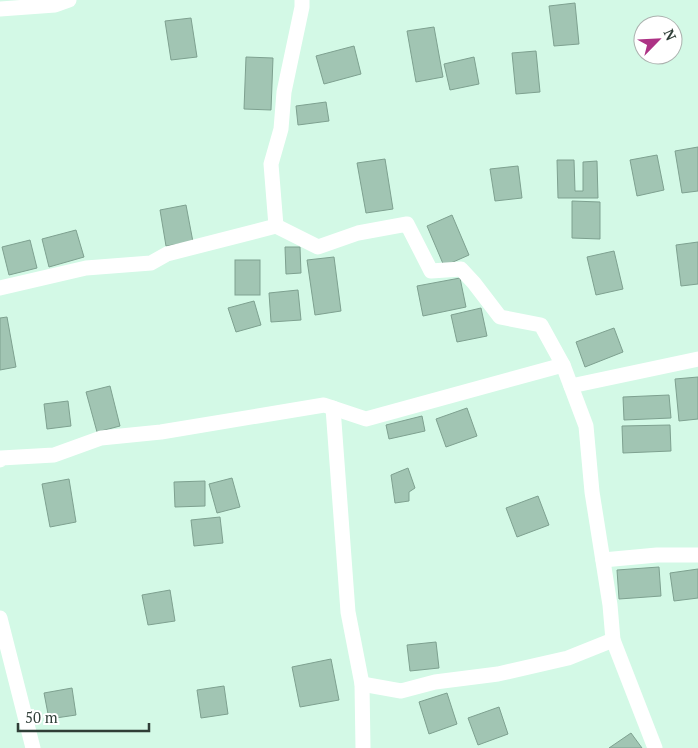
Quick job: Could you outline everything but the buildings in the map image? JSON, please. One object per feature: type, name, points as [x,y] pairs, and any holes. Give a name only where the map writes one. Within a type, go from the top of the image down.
[{"type":"street","points":[[0,9],[55,4],[69,0]]},
{"type":"street","points":[[276,226],[271,164],[281,129],[284,92],[302,0]]},
{"type":"street","points":[[0,288],[86,268],[152,263],[167,254],[276,226],[318,248],[358,233],[407,224],[431,271],[460,269],[474,283],[500,317],[541,325],[563,365],[586,426],[592,492],[610,605],[613,640],[655,748]]},
{"type":"street","points":[[571,386],[698,359]]},
{"type":"street","points":[[0,460],[1,458],[54,455],[101,438],[161,432],[324,405],[366,419],[563,365]]},
{"type":"street","points":[[333,408],[348,612],[362,684],[363,748]]},
{"type":"street","points":[[603,560],[657,555],[698,555]]},
{"type":"street","points":[[0,618],[33,748]]},
{"type":"street","points":[[362,684],[401,691],[435,682],[498,674],[568,658],[613,640]]}]
